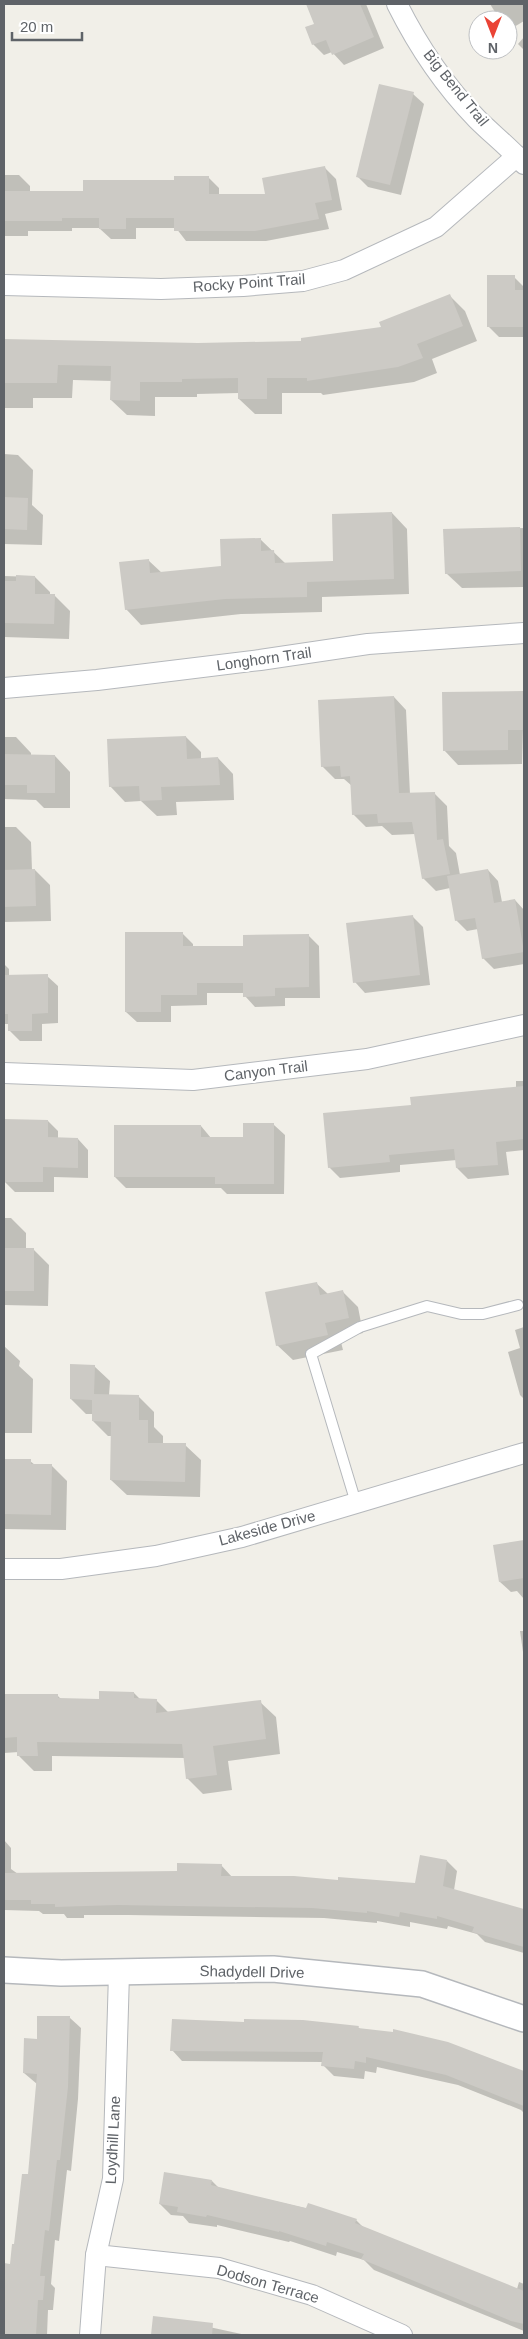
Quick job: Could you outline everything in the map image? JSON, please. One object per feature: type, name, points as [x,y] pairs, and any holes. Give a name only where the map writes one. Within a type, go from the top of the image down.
[{"type":"street","name":"Big Bend Trail","points":[[397,4],[407,23],[438,70],[476,118],[521,160]]},
{"type":"street","name":"Rocky Point Trail","points":[[4,285],[161,288],[243,286],[303,281],[344,270],[436,227],[521,160]]},
{"type":"street","name":"Longhorn Trail","points":[[4,688],[97,680],[241,663],[368,644],[524,633]]},
{"type":"street","name":"Canyon Trail","points":[[4,1073],[193,1080],[367,1059],[524,1025]]},
{"type":"street","name":"Lakeside Drive","points":[[4,1569],[61,1569],[156,1556],[242,1537],[524,1453]]},
{"type":"street","name":"Shadydell Drive","points":[[4,1970],[61,1973],[119,1973],[273,1969],[422,1984],[524,2019]]},
{"type":"street","name":"Loydhill Lane","points":[[90,2335],[96,2255],[113,2179],[119,1973]]},
{"type":"street","name":"Dodson Terrace","points":[[96,2255],[219,2268],[312,2295],[402,2335]]},
{"type":"lane","points":[[356,1503],[311,1354],[360,1327],[426,1306],[454,1313],[484,1314],[518,1305]]},
{"type":"building","points":[[306,4],[360,4],[374,37],[332,55],[326,40],[312,45],[305,27],[314,24]]},
{"type":"building","points":[[379,84],[414,92],[390,185],[356,177]]},
{"type":"building","points":[[325,166],[332,200],[315,203],[319,219],[255,231],[174,231],[174,218],[126,218],[126,229],[99,229],[99,218],[62,218],[62,221],[4,221],[4,191],[83,191],[83,180],[174,180],[174,176],[209,176],[209,194],[265,194],[262,178]]},
{"type":"building","points":[[487,275],[515,275],[515,290],[524,290],[524,327],[487,327]]},
{"type":"building","points":[[450,294],[463,326],[417,344],[423,358],[398,367],[307,381],[307,378],[267,378],[267,399],[238,399],[238,378],[182,379],[182,382],[140,382],[140,401],[110,400],[111,366],[58,365],[57,383],[4,383],[4,339],[198,343],[301,341],[301,338],[381,327],[379,322]]},
{"type":"building","points":[[4,497],[28,498],[27,530],[4,529]]},
{"type":"building","points":[[392,512],[394,579],[307,582],[307,597],[225,599],[125,610],[119,562],[149,559],[150,573],[221,566],[220,539],[261,538],[261,551],[274,550],[275,563],[333,561],[332,514]]},
{"type":"building","points":[[520,527],[521,571],[445,574],[443,529]]},
{"type":"building","points":[[16,575],[35,576],[35,594],[55,594],[54,624],[4,623],[4,581],[16,581]]},
{"type":"building","points":[[524,691],[524,730],[508,730],[508,750],[443,751],[442,692]]},
{"type":"building","points":[[394,696],[399,793],[435,792],[437,840],[443,839],[450,874],[422,879],[412,822],[378,823],[377,814],[352,815],[350,776],[341,777],[340,766],[321,767],[318,700]]},
{"type":"building","points":[[186,736],[187,759],[218,757],[220,785],[161,787],[162,800],[140,801],[139,786],[109,787],[107,739]]},
{"type":"building","points":[[4,754],[55,755],[55,793],[27,793],[27,785],[4,785]]},
{"type":"building","points":[[35,869],[36,906],[4,907],[4,870]]},
{"type":"building","points":[[488,869],[494,903],[515,899],[524,952],[482,959],[475,918],[455,921],[447,876]]},
{"type":"building","points":[[413,915],[420,975],[353,983],[346,923]]},
{"type":"building","points":[[125,932],[183,932],[183,946],[243,946],[243,935],[309,934],[309,987],[275,988],[275,996],[243,997],[243,983],[197,983],[197,995],[161,995],[161,1012],[125,1012]]},
{"type":"building","points":[[48,974],[48,1013],[32,1014],[32,1031],[8,1031],[8,1014],[4,1014],[4,975]]},
{"type":"building","points":[[524,1086],[524,1139],[496,1142],[498,1165],[456,1168],[454,1149],[389,1155],[390,1162],[328,1168],[323,1113],[411,1105],[410,1097]]},
{"type":"building","points":[[4,1119],[48,1120],[48,1137],[78,1138],[78,1168],[43,1167],[43,1182],[4,1182]]},
{"type":"building","points":[[243,1123],[274,1123],[274,1184],[215,1184],[215,1177],[114,1177],[114,1125],[201,1125],[201,1137],[243,1137]]},
{"type":"building","points":[[4,1248],[34,1248],[34,1291],[4,1291]]},
{"type":"building","points":[[317,1282],[320,1295],[343,1290],[349,1318],[325,1323],[328,1335],[276,1346],[265,1292]]},
{"type":"building","points":[[70,1364],[95,1365],[94,1394],[139,1395],[139,1420],[148,1420],[148,1443],[186,1443],[185,1482],[110,1480],[111,1422],[92,1421],[92,1400],[70,1399]]},
{"type":"building","points":[[4,1459],[31,1459],[31,1464],[52,1464],[51,1515],[4,1514]]},
{"type":"building","points":[[524,1540],[524,1578],[499,1582],[493,1545]]},
{"type":"building","points":[[99,1691],[134,1692],[134,1698],[157,1699],[156,1713],[261,1700],[266,1739],[213,1746],[217,1775],[186,1779],[182,1744],[37,1742],[38,1756],[17,1756],[17,1737],[4,1738],[4,1694],[58,1694],[58,1698],[99,1699]]},
{"type":"building","points":[[420,1855],[447,1860],[443,1886],[524,1909],[524,1947],[472,1932],[474,1927],[437,1916],[437,1919],[400,1912],[399,1917],[367,1911],[367,1913],[312,1908],[117,1905],[55,1907],[55,1904],[31,1904],[31,1900],[4,1900],[4,1873],[177,1871],[177,1863],[222,1864],[221,1876],[294,1876],[338,1880],[338,1877],[415,1883]]},
{"type":"building","points":[[37,2016],[70,2016],[68,2087],[60,2160],[57,2160],[49,2231],[45,2230],[40,2276],[45,2276],[43,2300],[38,2300],[36,2335],[4,2335],[4,2263],[10,2264],[22,2174],[28,2174],[37,2074],[23,2073],[24,2038],[37,2039]]},
{"type":"building","points":[[172,2019],[244,2022],[244,2019],[303,2020],[393,2032],[393,2029],[448,2042],[524,2071],[524,2106],[446,2075],[366,2057],[366,2063],[355,2061],[354,2069],[321,2066],[323,2052],[170,2051]]},
{"type":"building","points":[[164,2172],[212,2180],[211,2185],[306,2208],[308,2203],[357,2219],[355,2223],[524,2291],[524,2324],[511,2321],[361,2259],[364,2254],[327,2242],[326,2246],[279,2231],[207,2215],[206,2217],[177,2212],[178,2207],[159,2204]]},
{"type":"building","points":[[153,2316],[213,2323],[212,2335],[151,2335]]}]
